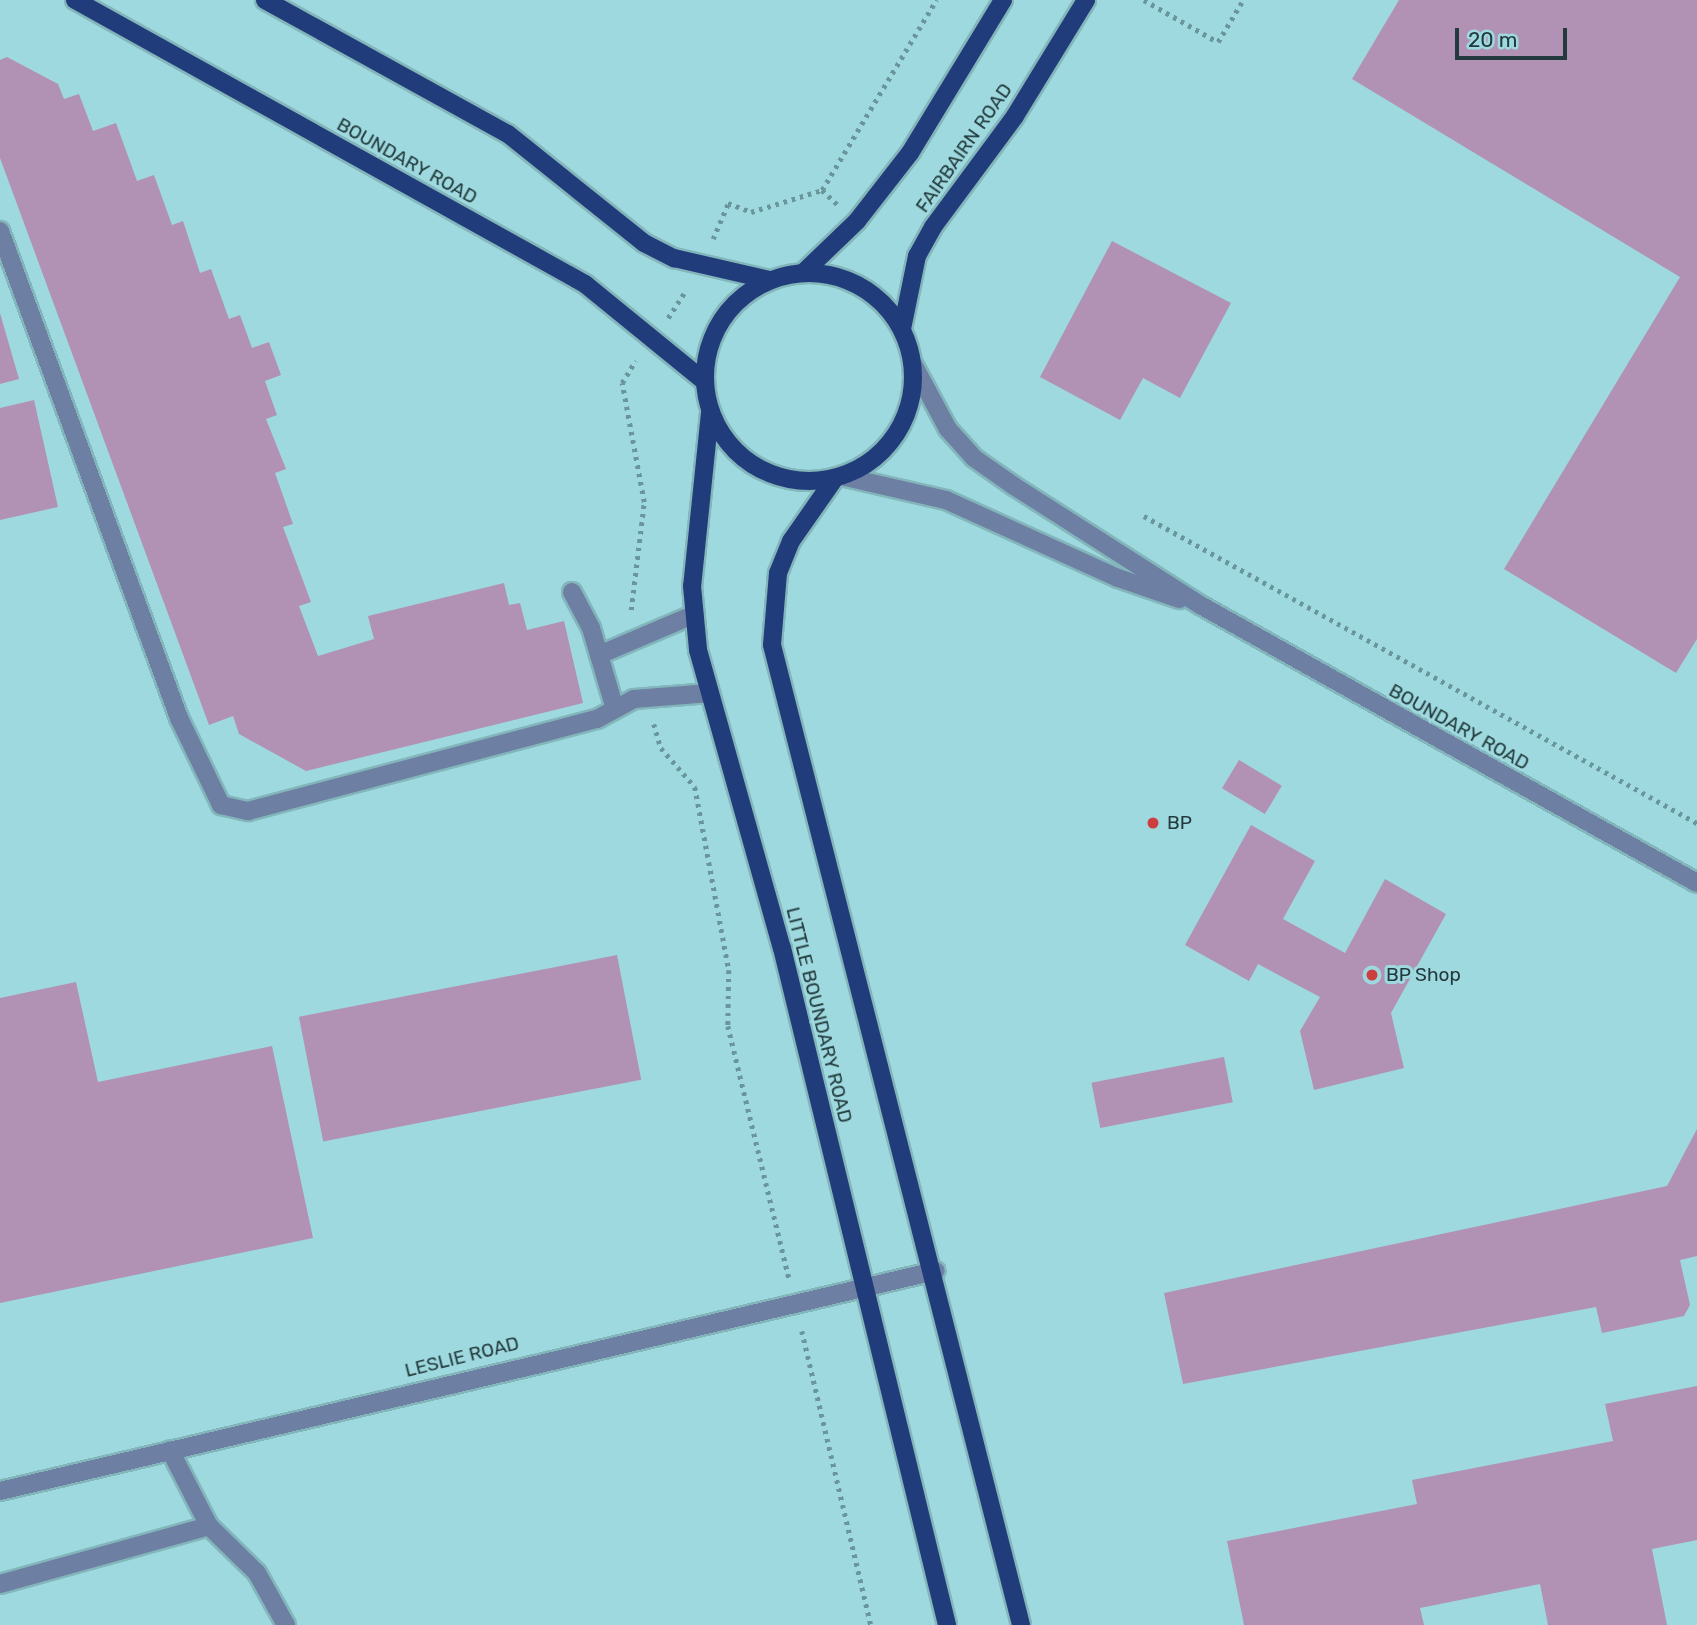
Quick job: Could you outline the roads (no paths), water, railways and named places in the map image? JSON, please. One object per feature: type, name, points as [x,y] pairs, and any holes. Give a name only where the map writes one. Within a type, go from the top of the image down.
[{"type":"main road","name":"BOUNDARY ROAD","points":[[75,0],[585,284],[704,381]]},
{"type":"main road","points":[[265,0],[508,134],[644,243],[674,258],[769,280]]},
{"type":"main road","points":[[804,272],[857,220],[910,153],[1003,0]]},
{"type":"main road","name":"FAIRBAIRN ROAD","points":[[902,329],[917,256],[933,227],[1015,116],[1086,0]]},
{"type":"main road","points":[[804,272],[855,283],[882,303],[902,329],[913,364],[911,399],[897,433],[866,466],[838,477],[797,480],[760,469],[730,445],[710,413],[704,381],[721,320],[742,296],[769,280],[804,272]]},
{"type":"main road","name":"LITTLE BOUNDARY ROAD","points":[[710,413],[692,586],[710,693],[865,1283],[947,1625]]},
{"type":"main road","points":[[838,477],[791,541],[778,573],[772,645],[935,1271],[1021,1625]]},
{"type":"street","points":[[0,231],[179,718],[221,805],[248,811],[597,719],[615,709],[657,694],[710,693]]},
{"type":"street","name":"BOUNDARY ROAD","points":[[913,364],[947,429],[974,458],[1202,606],[1697,883]]},
{"type":"street","name":"BOUNDARY ROAD","points":[[838,477],[946,500],[1118,578],[1202,606]]},
{"type":"street","points":[[572,592],[599,654],[615,709]]},
{"type":"street","points":[[599,654],[695,614]]},
{"type":"street","name":"LESLIE ROAD","points":[[0,1491],[865,1283],[935,1271]]},
{"type":"street","points":[[170,1450],[209,1526],[257,1573],[286,1625]]},
{"type":"street","points":[[0,1584],[209,1526]]},
{"type":"place","name":"BP","points":[[1153,823]]},
{"type":"place","name":"BP Shop","points":[[1372,975]]}]
